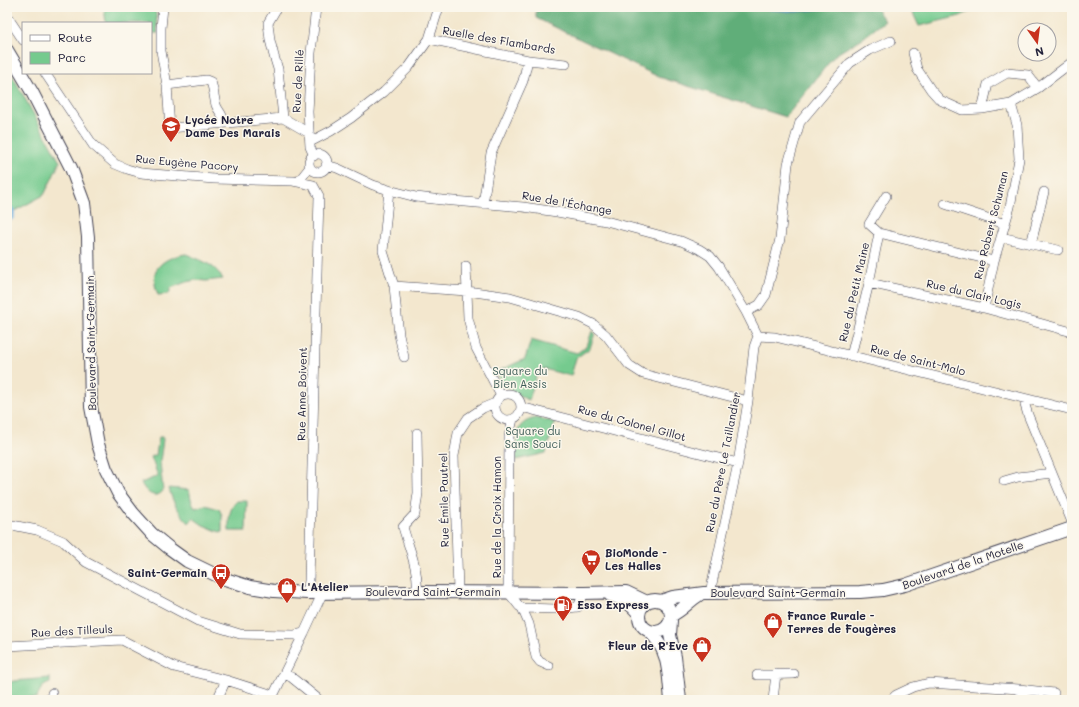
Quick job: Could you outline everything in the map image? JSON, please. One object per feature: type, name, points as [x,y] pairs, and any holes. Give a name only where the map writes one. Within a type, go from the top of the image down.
[{"type":"main road","name":"Boulevard Saint-Germain","points":[[7,50],[32,92],[71,168],[84,203],[88,237],[91,407],[98,444],[106,469],[118,493],[133,513],[152,534],[187,561],[222,578],[250,587],[274,591],[307,593],[508,592],[584,594],[626,592],[647,602]]},
{"type":"main road","name":"Boulevard de la Motelle","points":[[851,593],[883,590],[905,585],[1072,528]]},
{"type":"main road","name":"Boulevard Saint-Germain","points":[[602,593],[621,598],[628,602],[639,614]]},
{"type":"main road","name":"Boulevard Saint-Germain","points":[[661,601],[673,597],[707,593],[851,593]]},
{"type":"main road","name":"Boulevard Saint-Germain","points":[[671,618],[684,605],[694,598],[707,593]]},
{"type":"main road","points":[[671,700],[666,659],[662,647],[657,639],[644,628],[639,619],[639,614],[642,607],[647,602],[654,600],[661,601],[670,609],[670,635],[675,657],[680,700]]},
{"type":"main road","points":[[649,631],[660,632],[665,630],[669,626],[671,618]]},
{"type":"street","points":[[163,7],[161,51],[167,85],[170,128],[283,118],[309,132]]},
{"type":"street","name":"Rue de Rillé","points":[[314,156],[310,148],[308,112],[311,53],[316,7]]},
{"type":"street","points":[[310,142],[351,118],[384,92],[409,67],[429,39],[439,7]]},
{"type":"street","points":[[275,11],[268,23],[270,40],[278,69],[283,118]]},
{"type":"street","points":[[7,16],[22,38]]},
{"type":"street","name":"Ruelle des Flambards","points":[[429,39],[528,60],[566,64]]},
{"type":"street","points":[[746,312],[758,305],[766,295],[780,239],[788,164],[800,122],[850,63],[870,50],[891,41]]},
{"type":"street","points":[[913,53],[917,70],[931,90],[940,100],[962,110],[982,109],[1011,104],[1038,88],[1072,62]]},
{"type":"street","points":[[483,204],[491,152],[523,81],[528,60]]},
{"type":"street","points":[[982,109],[988,84],[1007,73],[1028,75],[1038,88]]},
{"type":"street","name":"Rue Eugène Pacory","points":[[46,74],[93,145],[115,164],[127,169],[141,173],[214,179],[298,182],[313,185]]},
{"type":"street","points":[[167,85],[206,80],[211,82],[214,88],[216,105],[224,117],[224,123]]},
{"type":"street","name":"Rue Robert Schuman","points":[[984,308],[994,261],[1010,207],[1019,159],[1017,124],[1011,104]]},
{"type":"street","points":[[298,182],[310,167],[310,162],[314,156],[319,154],[327,161],[324,169],[319,172],[313,185]]},
{"type":"street","name":"Rue de l'Échange","points":[[326,165],[338,168],[373,185],[416,197],[522,207],[557,212],[606,221],[681,241],[710,256],[719,267],[746,312],[758,336]]},
{"type":"street","points":[[310,167],[314,171],[319,172]]},
{"type":"street","name":"Rue Anne Boivent","points":[[307,593],[309,582],[319,196],[313,185]]},
{"type":"street","points":[[389,190],[383,251],[394,286],[399,335],[404,357]]},
{"type":"street","points":[[1031,244],[1044,192]]},
{"type":"street","name":"Rue du Petit Maine","points":[[886,196],[869,224],[879,233],[994,261]]},
{"type":"street","points":[[944,204],[1005,224]]},
{"type":"street","name":"Rue du Petit Maine","points":[[851,356],[869,283],[879,233]]},
{"type":"street","points":[[1001,237],[1058,250]]},
{"type":"street","points":[[466,266],[468,318],[476,348],[498,399]]},
{"type":"street","name":"Rue du Clair Logis","points":[[869,283],[984,308],[1072,332]]},
{"type":"street","points":[[394,286],[510,297],[579,317],[593,324],[606,334],[629,366],[643,374],[748,401]]},
{"type":"street","name":"Rue de Saint-Malo","points":[[758,336],[775,337],[1072,410]]},
{"type":"street","name":"Rue du Père Le Taillandier","points":[[707,593],[738,463],[748,401],[754,347],[758,336]]},
{"type":"street","points":[[505,394],[510,394],[514,395],[520,402],[521,407],[519,413],[513,419],[507,420],[503,419],[496,413],[495,407],[498,399],[505,394]]},
{"type":"street","points":[[1024,398],[1028,415],[1072,522]]},
{"type":"street","name":"Rue Émile Pautrel","points":[[458,592],[454,456],[458,433],[468,418],[498,399]]},
{"type":"street","name":"Rue du Colonel Gillot","points":[[521,407],[738,463]]},
{"type":"street","name":"Rue de la Croix Hamon","points":[[508,592],[509,436],[513,419]]},
{"type":"street","points":[[417,433],[418,493],[415,514],[403,528],[412,554],[418,582],[417,592]]},
{"type":"street","points":[[1004,481],[1018,477],[1052,473]]},
{"type":"street","points":[[7,524],[37,530],[63,541],[86,562],[198,621],[240,634],[295,635],[304,633]]},
{"type":"street","points":[[272,698],[323,592]]},
{"type":"street","points":[[508,592],[522,608],[529,624],[536,657],[540,662],[549,666]]},
{"type":"street","points":[[522,608],[556,609],[578,607],[584,594]]},
{"type":"street","name":"Rue des Tilleuls","points":[[7,646],[122,640],[174,667],[226,680],[267,693],[272,698]]},
{"type":"street","points":[[284,674],[291,676],[317,698],[317,700]]},
{"type":"street","points":[[774,700],[776,674]]},
{"type":"street","points":[[758,675],[794,674]]},
{"type":"street","points":[[217,700],[226,680]]},
{"type":"street","points":[[891,700],[896,695],[913,687],[929,683],[1019,688],[1054,693]]},
{"type":"street","points":[[1019,688],[1021,700]]},
{"type":"green space","points":[[104,7],[155,7],[158,33],[152,33],[152,22],[106,22]]},
{"type":"green space","points":[[536,7],[715,7],[722,10],[747,8],[821,9],[824,7],[875,7],[885,21],[863,38],[835,55],[786,117],[659,77],[536,18]]},
{"type":"green space","points":[[910,7],[981,7],[960,16],[919,26]]},
{"type":"green space","points":[[7,66],[60,162],[44,195],[7,215]]},
{"type":"green space","points":[[186,254],[211,266],[223,279],[186,282],[171,288],[169,294],[158,295],[155,286],[155,276],[159,266],[169,259]]},
{"type":"green space","name":"Square du Bien Assis","points":[[592,331],[595,333],[590,348],[576,358],[571,376],[544,369],[537,374],[529,400],[510,389],[496,372],[525,359],[531,340],[577,353],[587,346]]},
{"type":"green space","name":"Square du Sans Souci","points":[[536,418],[555,422],[546,453],[516,460],[517,432],[520,426],[525,422]]},
{"type":"green space","points":[[159,437],[162,437],[163,439],[160,462],[163,491],[160,494],[153,495],[147,492],[141,483],[158,476],[151,457],[156,455]]},
{"type":"green space","points":[[169,488],[189,490],[192,503],[195,508],[205,505],[219,509],[222,515],[222,533],[203,525],[193,518],[189,523],[176,507]]},
{"type":"green space","points":[[237,501],[247,501],[246,531],[229,531],[231,511]]},
{"type":"green space","points":[[50,678],[50,683],[42,688],[37,698],[7,698],[7,683]]},
{"type":"water","points":[[715,7],[824,7],[821,9],[796,12],[747,8],[722,10]]},
{"type":"place","name":"Lycée Notre Dame Des Marais","points":[[171,143]]},
{"type":"place","name":"BioMonde - Les Halles","points":[[591,576]]},
{"type":"place","name":"Saint-Germain","points":[[221,590]]},
{"type":"place","name":"L'Atelier","points":[[287,604]]},
{"type":"place","name":"Esso Express","points":[[563,622]]},
{"type":"place","name":"France Rurale - Terres de Fougères","points":[[773,639]]},
{"type":"place","name":"Fleur de R'Eve","points":[[702,663]]}]
